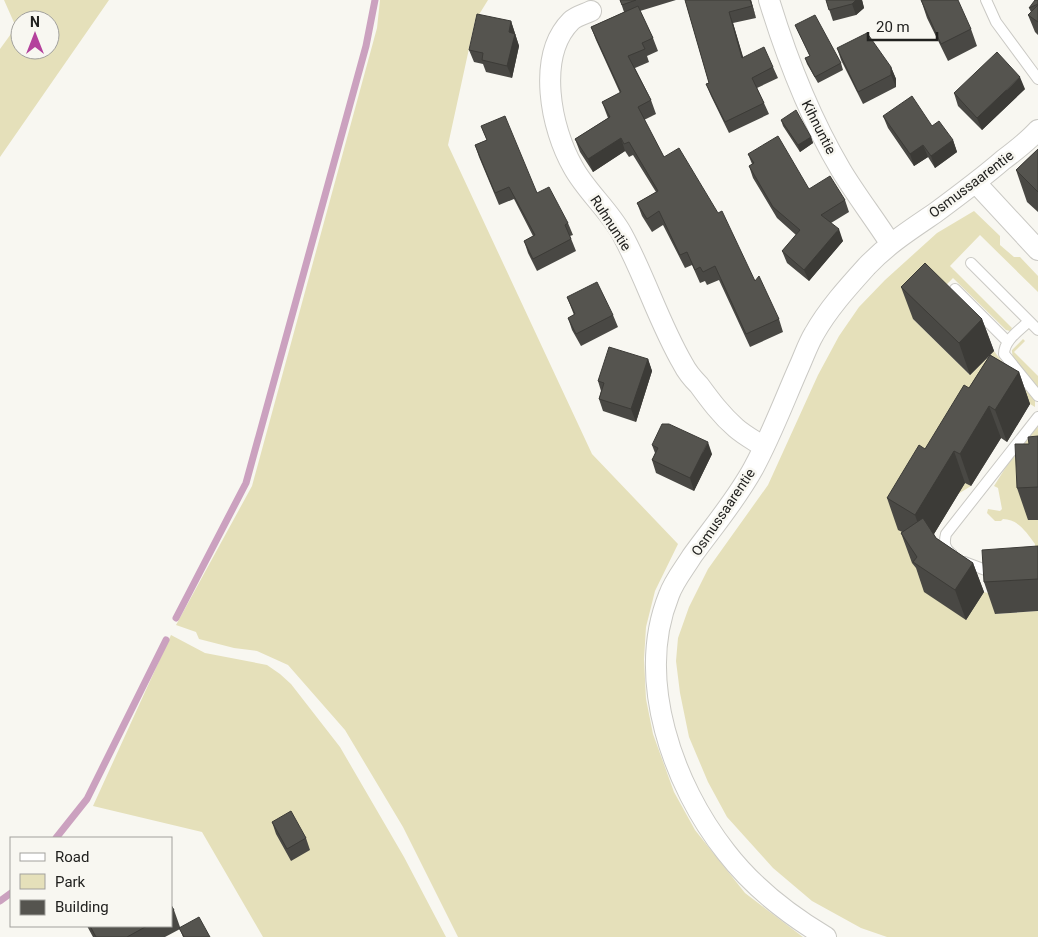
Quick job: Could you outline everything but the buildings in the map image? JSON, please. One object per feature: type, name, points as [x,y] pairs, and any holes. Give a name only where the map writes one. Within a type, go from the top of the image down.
[{"type":"street","name":"Kihnuntie","points":[[769,0],[783,48],[806,101],[841,169],[890,243]]},
{"type":"street","name":"Ruhnuntie","points":[[591,11],[572,20],[564,30],[556,47],[551,65],[551,89],[560,142],[574,168],[621,232],[683,366],[716,408],[737,429],[764,447]]},
{"type":"street","name":"Osmussaarentie","points":[[826,937],[803,923],[747,876],[726,853],[705,824],[680,775],[661,716],[655,676],[656,640],[669,594],[680,574],[753,470],[814,334],[830,309],[890,243],[976,183],[1038,130]]},
{"type":"street","points":[[976,183],[1038,250]]},
{"type":"lane","points":[[986,0],[996,22],[1038,79]]},
{"type":"lane","points":[[971,262],[1038,330]]},
{"type":"lane","points":[[955,290],[1008,342]]},
{"type":"lane","points":[[1029,321],[1004,347],[1004,354],[1038,396]]},
{"type":"lane","points":[[1010,570],[991,572],[967,564],[947,551],[944,542],[946,534],[1038,417]]},
{"type":"green space","points":[[4,0],[109,0],[0,157],[0,49],[10,35],[10,60],[60,60],[60,10],[10,10],[10,14]]},
{"type":"green space","points":[[380,0],[488,0],[475,21],[448,145],[592,454],[678,544],[655,591],[646,627],[644,659],[646,699],[653,734],[674,792],[695,830],[745,893],[803,937],[458,937],[403,827],[345,730],[288,665],[257,651],[234,648],[199,639],[196,632],[176,625],[252,486],[377,28]]},
{"type":"green space","points":[[974,211],[1000,236],[1000,245],[1014,257],[1020,257],[1038,276],[1038,292],[980,235],[950,266],[1012,328],[1010,331],[1006,330],[953,278],[913,319],[970,375],[994,351],[1006,367],[1035,397],[1035,407],[1030,404],[944,470],[971,486],[958,494],[926,547],[966,619],[984,592],[994,595],[996,614],[1038,611],[1038,937],[887,937],[861,928],[812,901],[773,868],[727,817],[708,782],[689,737],[676,661],[678,638],[689,607],[708,569],[768,485],[818,375],[839,336],[859,307],[885,280],[937,233]]},
{"type":"green space","points":[[1023,339],[1025,341],[1014,352],[1038,376],[1038,387],[1021,370],[1012,355],[1012,350]]},
{"type":"green space","points":[[1038,427],[1038,561],[1034,555],[1035,544],[1022,527],[1013,521],[1003,519],[995,521],[987,513],[988,509],[1000,511],[1002,509],[998,488],[994,486],[1026,435],[1032,428]]},
{"type":"green space","points":[[171,635],[205,653],[267,665],[291,684],[340,747],[404,857],[446,937],[263,937],[202,832],[93,806]]},
{"type":"waterway","points":[[176,618],[246,483],[366,46],[375,0]]},
{"type":"waterway","points":[[57,837],[87,799],[166,640]]},
{"type":"waterway","points":[[0,901],[10,894]]}]
